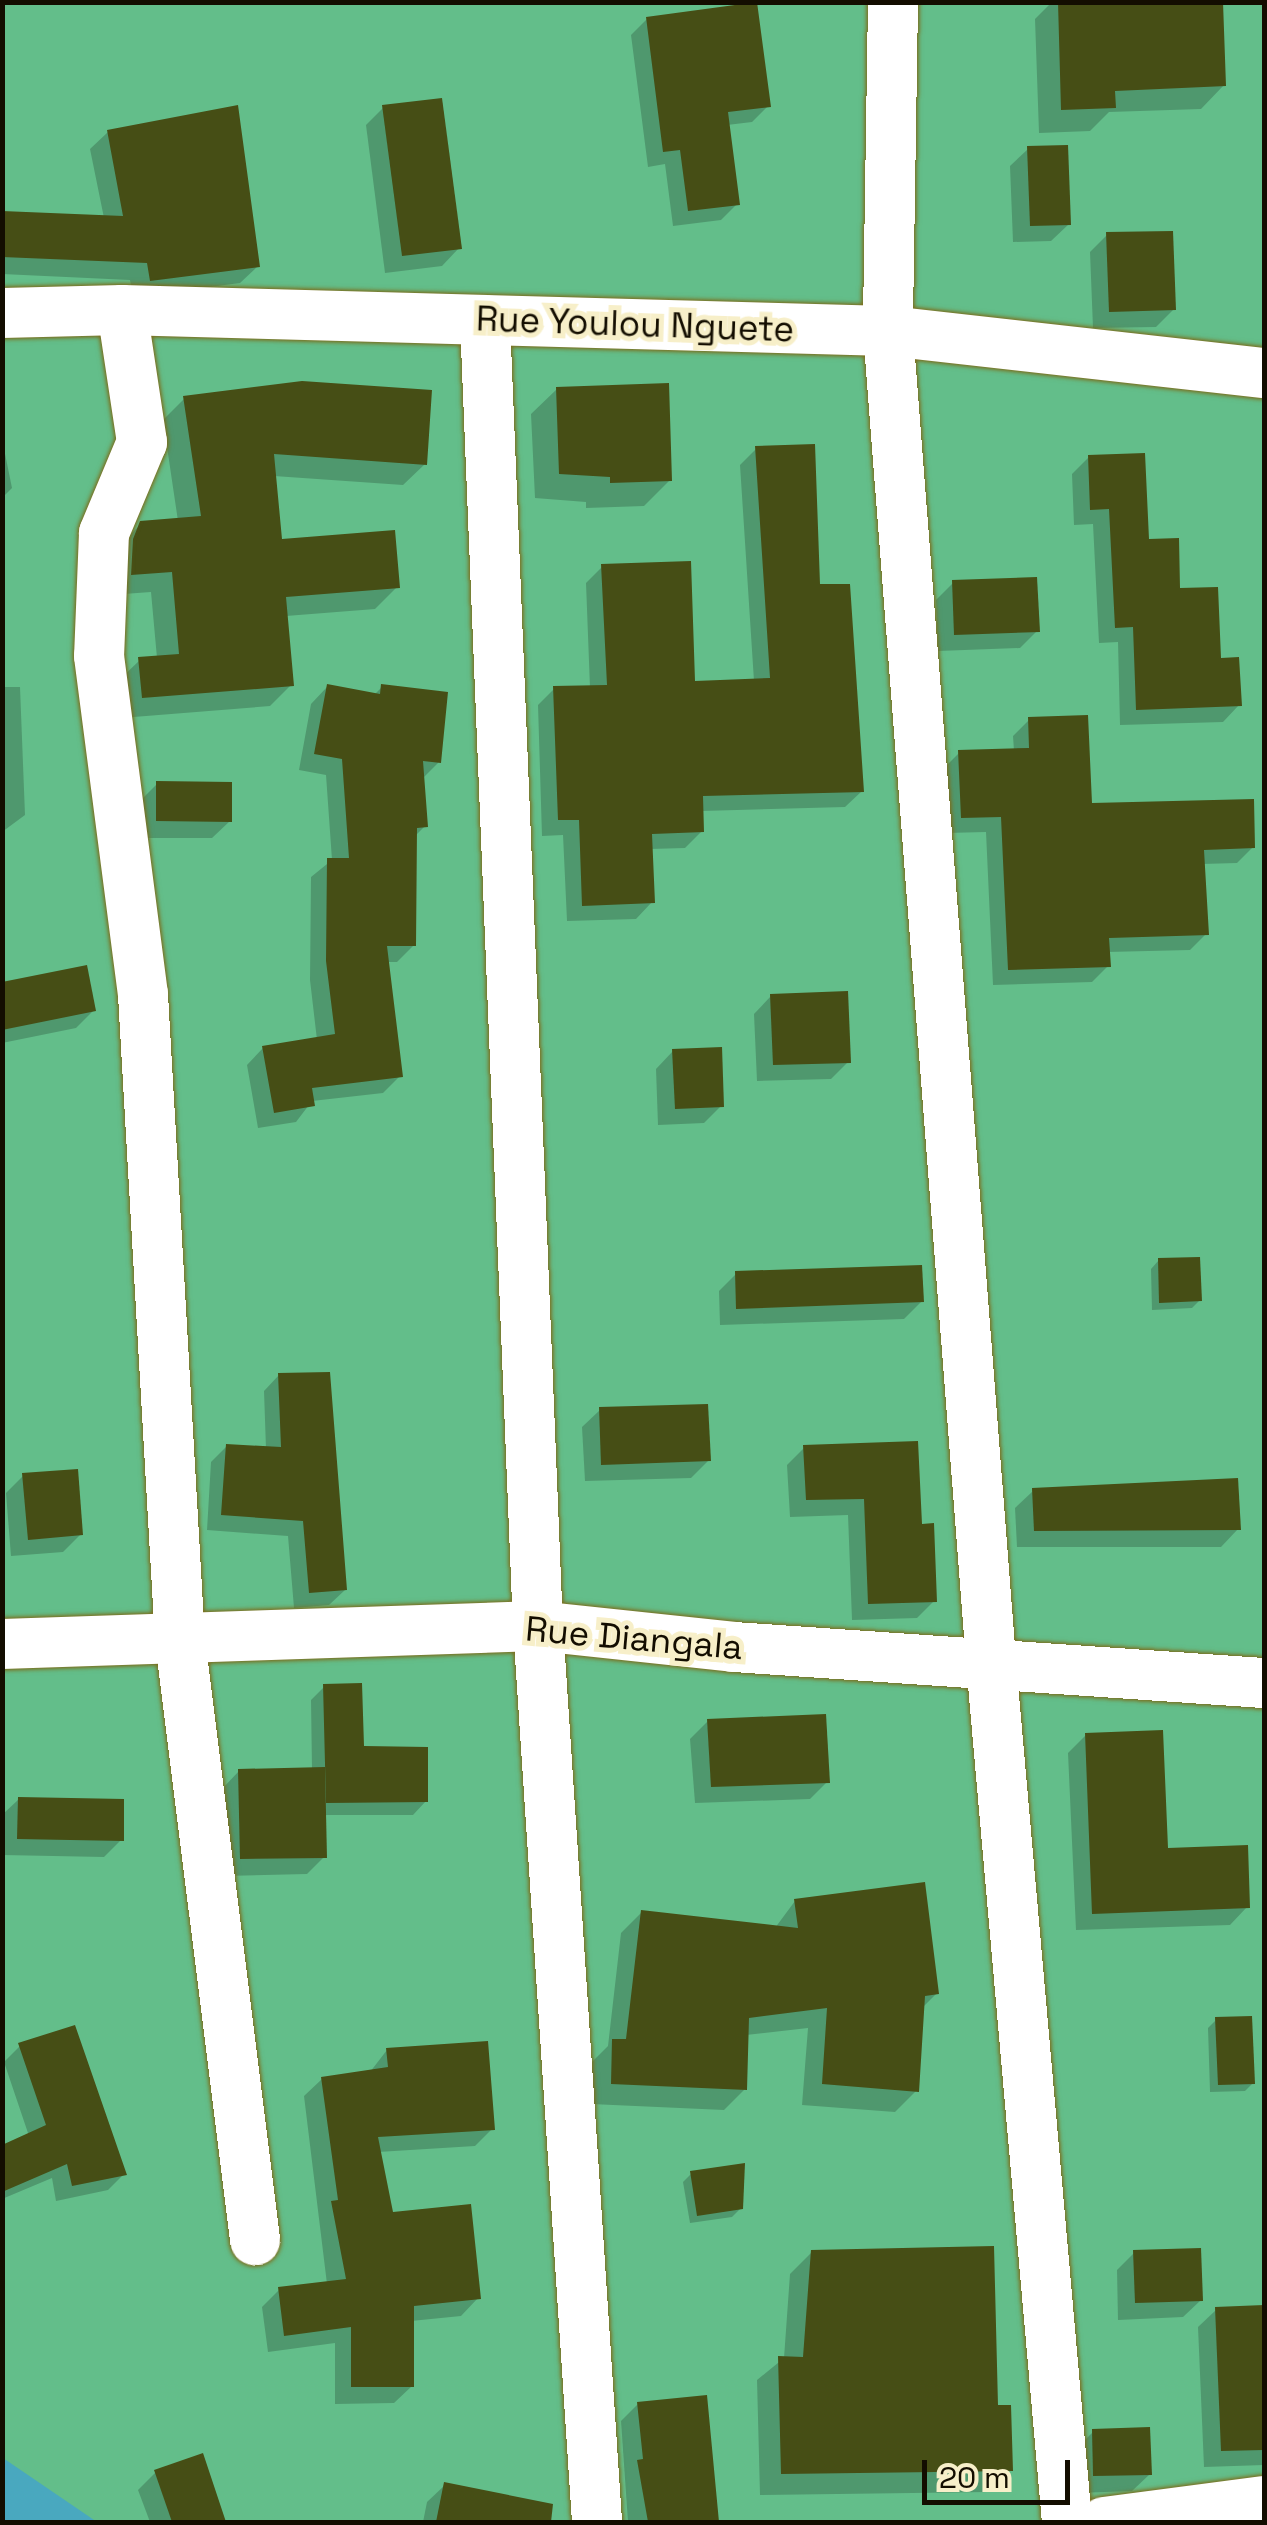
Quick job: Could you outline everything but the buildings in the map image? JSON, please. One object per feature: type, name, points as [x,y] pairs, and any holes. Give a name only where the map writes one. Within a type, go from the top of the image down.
[{"type":"street","points":[[893,2],[888,332],[991,1662],[1067,2522]]},
{"type":"street","points":[[122,310],[142,442],[104,533],[99,656],[143,995],[180,1640],[255,2240]]},
{"type":"street","name":"Rue Youlou Nguete","points":[[2,314],[122,310],[888,332],[1264,373]]},
{"type":"street","points":[[485,320],[538,1626],[597,2522]]},
{"type":"street","name":"Rue Diangala","points":[[2,1644],[538,1626],[734,1647],[1264,1682]]},
{"type":"street","points":[[1104,2522],[1264,2501]]},
{"type":"green space","points":[[3,3],[1264,3],[1264,2522],[3,2522]]},
{"type":"water","points":[[3,2458],[97,2522],[3,2522]]}]
